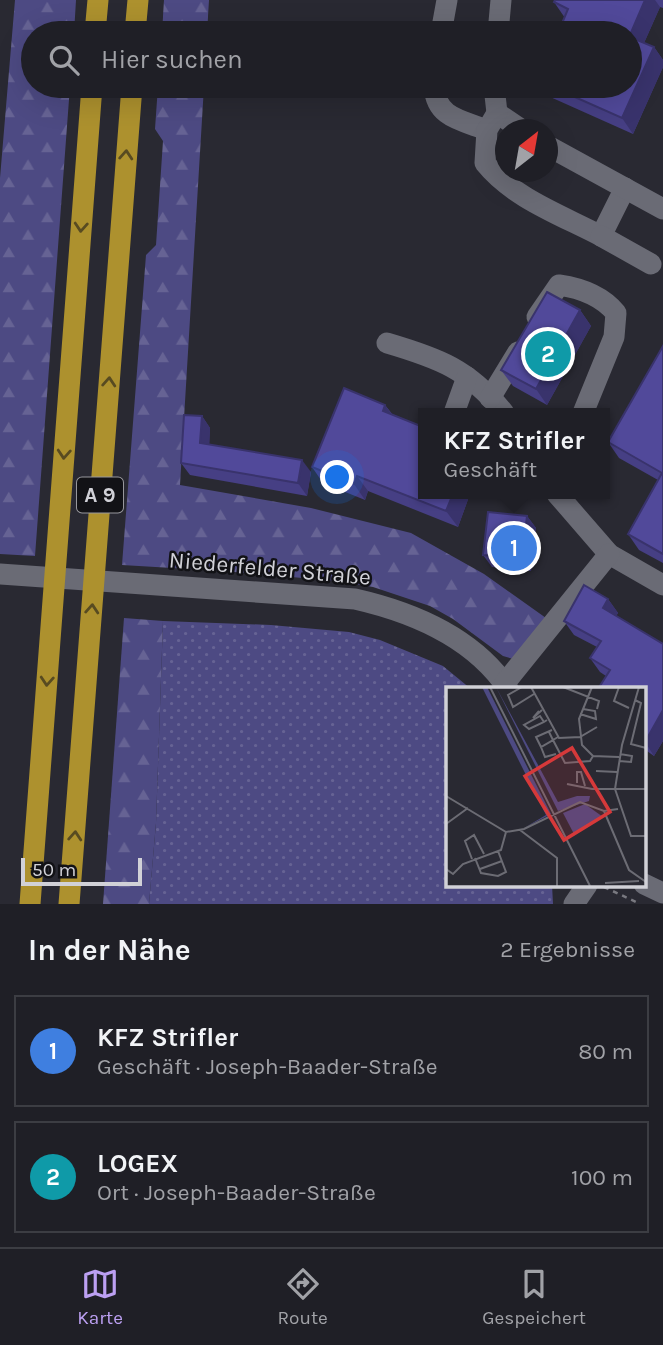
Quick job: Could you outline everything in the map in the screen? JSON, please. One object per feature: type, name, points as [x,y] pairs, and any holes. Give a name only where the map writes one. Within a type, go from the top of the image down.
[{"type":"highway","points":[[97,21],[98,0]]},
{"type":"highway","points":[[136,21],[138,0]]},
{"type":"highway","name":"A 9","points":[[30,904],[91,98]]},
{"type":"highway","name":"A 9","points":[[69,904],[130,98]]},
{"type":"street","points":[[443,21],[447,0]]},
{"type":"street","points":[[499,21],[501,0]]},
{"type":"street","points":[[435,98],[445,114],[495,123]]},
{"type":"street","points":[[493,98],[485,163],[497,177],[526,197],[652,264]]},
{"type":"street","points":[[558,151],[663,209]]},
{"type":"street","points":[[601,236],[625,188]]},
{"type":"street","points":[[387,344],[431,356],[454,367],[497,405],[551,293],[559,285],[586,291],[609,304],[616,313],[614,337],[585,408]]},
{"type":"street","points":[[456,408],[467,377]]},
{"type":"street","points":[[561,499],[609,554],[663,585]]},
{"type":"street","points":[[507,686],[609,554]]},
{"type":"street","name":"Niederfelder Straße","points":[[0,574],[355,599],[409,615],[456,640],[480,658],[507,686]]},
{"type":"street","points":[[574,904],[586,886]]},
{"type":"street","points":[[640,893],[663,893]]},
{"type":"path","points":[[606,886],[640,893]]},
{"type":"green space","points":[[15,0],[76,0],[75,21],[21,21],[21,98],[69,98],[35,556],[0,554],[0,178]]},
{"type":"green space","points":[[164,0],[209,0],[208,21],[163,21]]},
{"type":"green space","points":[[157,98],[203,98],[180,485],[311,508],[411,533],[484,574],[546,618],[513,659],[503,656],[453,619],[430,606],[373,587],[337,581],[223,571],[122,565],[146,255],[156,245],[163,141],[155,129]]},
{"type":"green space","points":[[124,618],[163,621],[156,823],[149,904],[103,904]]},
{"type":"green space","points":[[163,621],[271,625],[349,632],[380,640],[443,666],[469,687],[446,687],[446,886],[552,886],[553,904],[149,904],[156,823]]},
{"type":"building","points":[[645,0],[636,21],[563,21],[568,9],[554,2]]},
{"type":"building","points":[[642,42],[654,47],[642,74]]},
{"type":"building","points":[[577,98],[631,98],[622,118]]},
{"type":"building","points":[[547,292],[580,310],[536,389],[501,370]]},
{"type":"building","points":[[663,346],[663,554],[628,534],[662,473],[610,443],[610,439]]},
{"type":"building","points":[[344,388],[385,405],[383,411],[418,425],[418,499],[451,499],[446,511],[357,476],[354,484],[312,467]]},
{"type":"building","points":[[184,415],[202,416],[200,443],[302,460],[298,483],[181,463]]},
{"type":"building","points":[[488,512],[527,516],[522,559],[483,555]]},
{"type":"building","points":[[584,585],[608,599],[603,608],[663,644],[663,710],[646,740],[646,687],[599,687],[610,670],[590,658],[601,641],[564,621]]},
{"type":"place","name":"LOGEX","points":[[548,354]]},
{"type":"place","name":"KFZ Strifler","points":[[514,548]]}]
